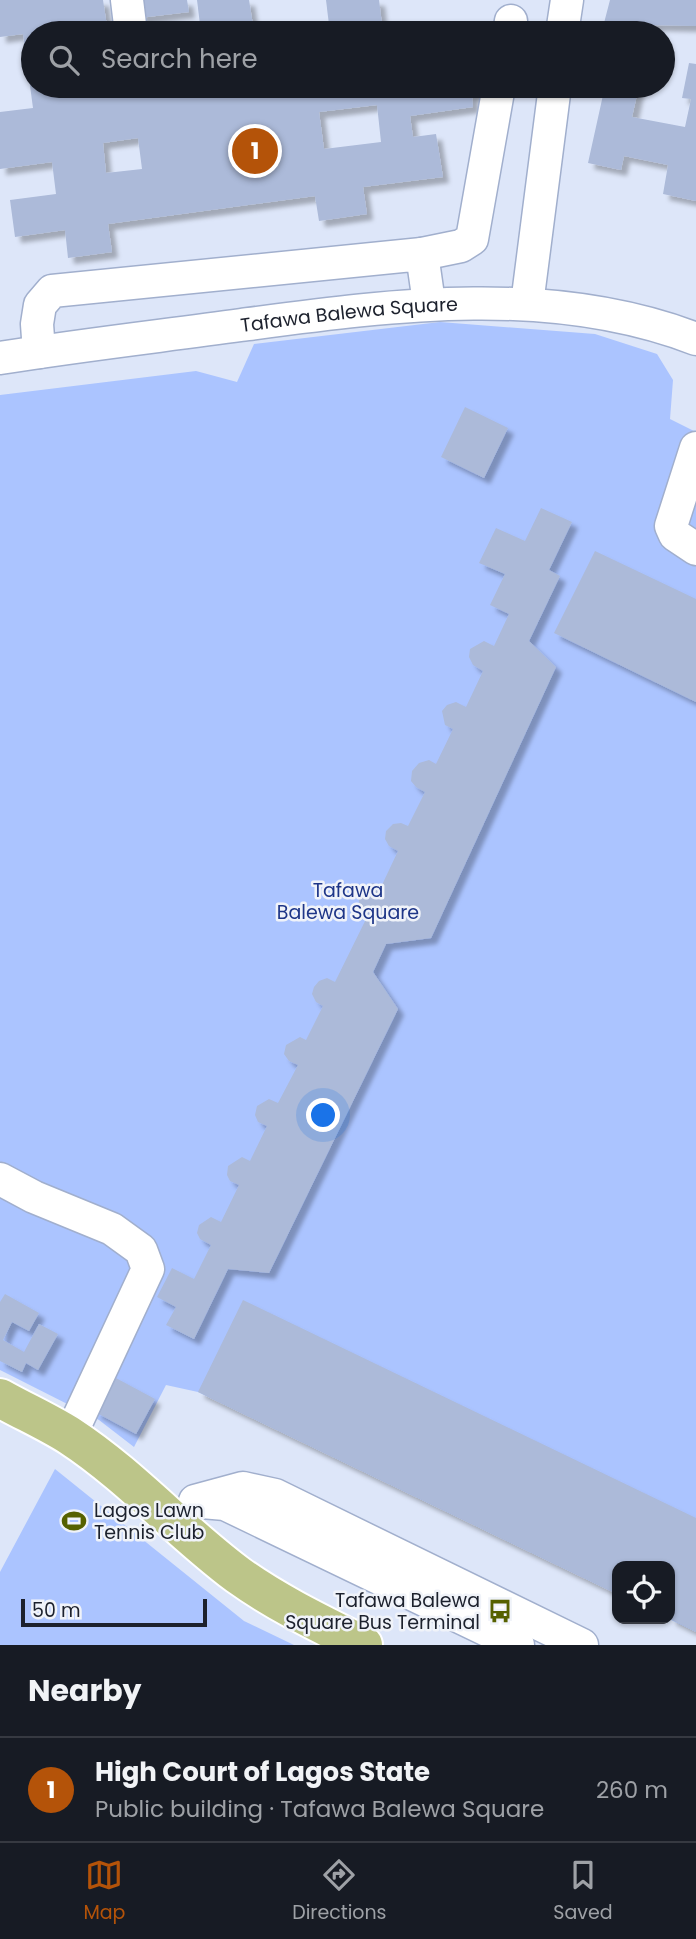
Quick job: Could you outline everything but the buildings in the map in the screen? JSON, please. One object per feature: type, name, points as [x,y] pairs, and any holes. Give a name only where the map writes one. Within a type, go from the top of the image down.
[{"type":"main road","points":[[0,1398],[70,1436],[180,1506],[206,1551],[240,1577],[284,1604],[363,1645]]},
{"type":"street","points":[[127,0],[130,21]]},
{"type":"street","points":[[564,21],[567,0]]},
{"type":"street","points":[[39,352],[37,324],[40,305],[52,291],[422,254],[461,246],[472,239],[497,98]]},
{"type":"street","points":[[527,303],[553,98]]},
{"type":"street","points":[[422,254],[429,303]]},
{"type":"street","name":"Tafawa Balewa Square","points":[[0,358],[338,312],[429,303],[527,303],[608,313],[696,340]]},
{"type":"street","points":[[695,454],[671,526],[675,535],[696,549]]},
{"type":"street","points":[[0,1179],[34,1197],[112,1229],[141,1250],[148,1269],[70,1436]]},
{"type":"street","points":[[180,1506],[243,1488],[275,1495],[582,1645]]},
{"type":"street","points":[[180,1506],[225,1504],[518,1645]]},
{"type":"green space","name":"Tafawa Balewa Square","points":[[440,322],[595,334],[657,354],[673,380],[670,419],[696,432],[696,1632],[675,1622],[675,1561],[612,1561],[612,1592],[198,1392],[166,1385],[134,1447],[99,1420],[0,1370],[0,395],[196,371],[237,382],[254,344]]},
{"type":"green space","name":"Lagos Lawn Tennis Club","points":[[55,1469],[244,1621],[294,1645],[0,1645],[0,1572]]},
{"type":"place","name":"High Court of Lagos State","points":[[255,151]]},
{"type":"place","name":"Lagos Lawn Tennis Club","points":[[74,1521]]},
{"type":"place","name":"Tafawa Balewa Square Bus Terminal","points":[[500,1611]]}]
